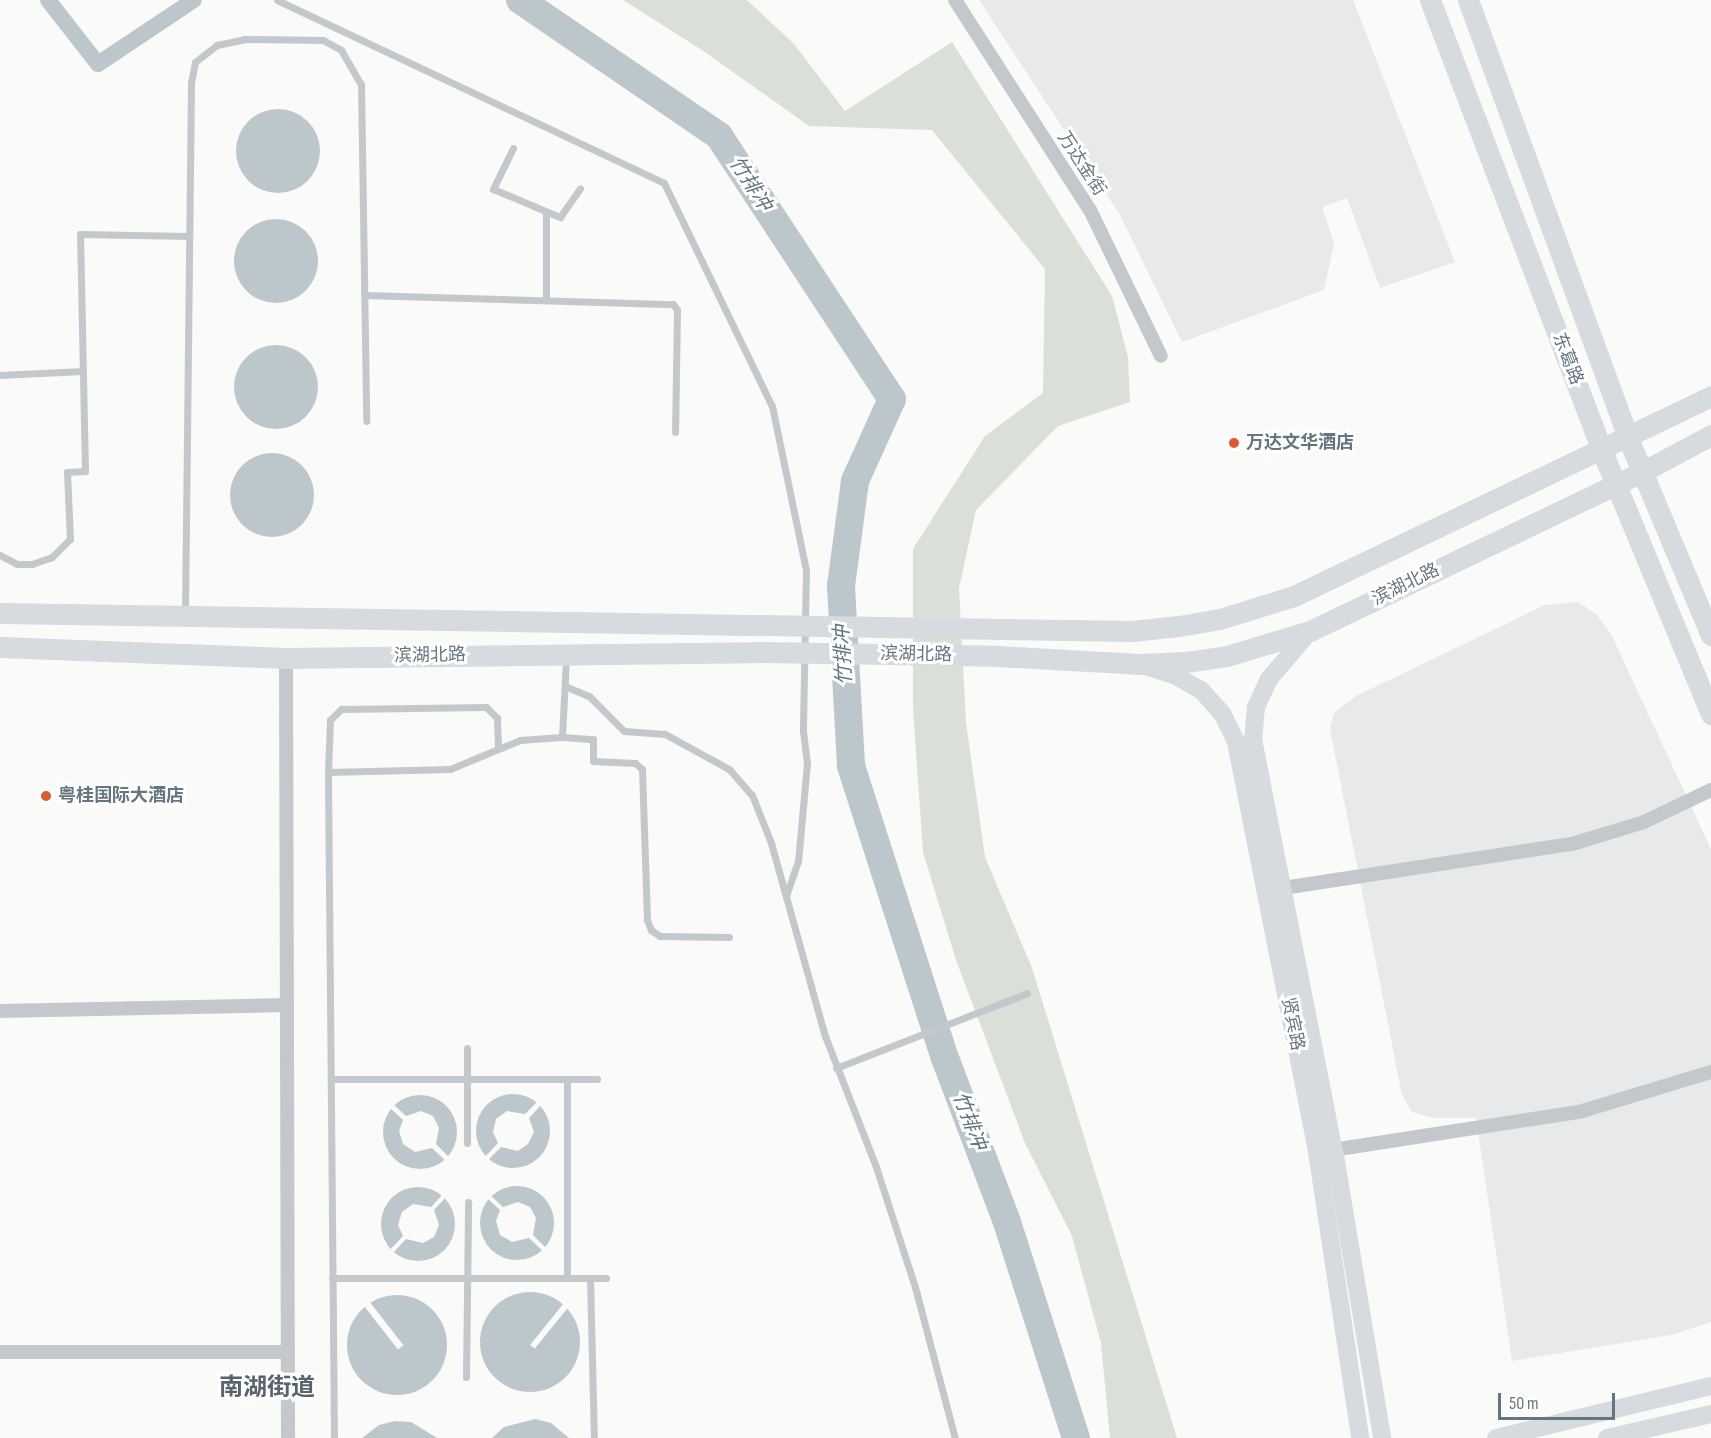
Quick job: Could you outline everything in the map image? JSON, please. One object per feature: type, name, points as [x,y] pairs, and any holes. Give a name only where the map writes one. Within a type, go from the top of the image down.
[{"type":"main road","name":"东葛路","points":[[1430,0],[1602,451],[1711,714]]},
{"type":"main road","name":"东葛路","points":[[1468,0],[1628,438],[1711,635]]},
{"type":"main road","name":"滨湖北路","points":[[0,613],[185,613],[1132,631],[1220,619],[1294,596],[1602,451],[1711,396]]},
{"type":"main road","name":"滨湖北路","points":[[0,647],[286,658],[755,652],[997,656],[1138,664],[1227,656],[1310,631],[1616,485],[1711,435]]},
{"type":"main road","name":"贤宾路","points":[[1310,631],[1269,679],[1256,707],[1253,739],[1283,888],[1326,1151],[1360,1438]]},
{"type":"main road","name":"贤宾路","points":[[1138,664],[1174,675],[1201,690],[1222,712],[1236,742],[1326,1151],[1382,1438]]},
{"type":"main road","points":[[1496,1438],[1711,1386]]},
{"type":"main road","points":[[1607,1438],[1711,1414]]},
{"type":"street","name":"万达金街","points":[[955,0],[1090,210],[1161,356]]},
{"type":"street","points":[[286,658],[288,1438]]},
{"type":"street","points":[[1283,888],[1572,844],[1644,822],[1711,790]]},
{"type":"street","points":[[0,1011],[287,1005]]},
{"type":"street","points":[[1326,1151],[1579,1112],[1711,1072]]},
{"type":"street","points":[[0,1352],[288,1352]]},
{"type":"lane","points":[[278,0],[664,183],[772,406],[806,570],[803,731],[807,763],[798,861],[786,896]]},
{"type":"lane","points":[[185,613],[191,83],[195,62],[217,45],[245,39],[323,40],[341,50],[361,84],[366,421]]},
{"type":"lane","points":[[513,148],[493,189],[546,214],[560,217],[565,214],[580,188]]},
{"type":"lane","points":[[546,214],[546,298]]},
{"type":"lane","points":[[0,555],[17,564],[32,564],[52,557],[70,539],[67,472],[85,471],[80,234],[189,236]]},
{"type":"lane","points":[[364,294],[546,298],[673,304],[676,310],[675,432]]},
{"type":"lane","points":[[0,375],[83,371]]},
{"type":"lane","points":[[562,737],[566,655]]},
{"type":"lane","points":[[565,686],[589,696],[624,731],[665,734],[729,769],[752,795],[786,896],[836,1068],[876,1167],[912,1276],[955,1438]]},
{"type":"lane","points":[[334,1438],[328,772],[330,720],[341,710],[486,707],[498,718],[498,746]]},
{"type":"lane","points":[[328,772],[450,769],[469,764],[498,746],[537,737],[593,739],[593,761],[635,763],[642,769],[647,920],[651,930],[660,936],[729,937]]},
{"type":"lane","points":[[836,1068],[1027,993]]},
{"type":"lane","points":[[467,1048],[467,1143]]},
{"type":"lane","points":[[331,1079],[597,1079]]},
{"type":"lane","points":[[567,1079],[567,1278]]},
{"type":"lane","points":[[466,1377],[468,1202]]},
{"type":"lane","points":[[332,1278],[606,1278]]},
{"type":"lane","points":[[590,1278],[594,1438]]},
{"type":"shaded area","points":[[623,0],[747,0],[794,44],[845,111],[952,42],[1112,296],[1128,357],[1130,402],[1058,426],[976,510],[959,588],[966,723],[985,857],[1032,968],[1177,1438],[1110,1438],[1101,1343],[1072,1236],[1025,1143],[956,960],[923,852],[913,709],[913,549],[985,436],[1043,393],[1045,269],[932,130],[809,126],[702,50]]},
{"type":"shaded area","points":[[979,0],[1353,0],[1455,262],[1380,288],[1347,198],[1322,207],[1334,243],[1324,290],[1182,342],[1120,215]]},
{"type":"shaded area","points":[[270,109],[286,109],[302,116],[313,127],[320,143],[317,167],[308,181],[286,193],[270,193],[254,186],[243,175],[236,159],[236,143],[243,127],[254,116]]},
{"type":"shaded area","points":[[268,219],[284,219],[300,226],[311,237],[318,253],[315,277],[306,291],[284,303],[268,303],[252,296],[241,285],[234,269],[234,253],[241,237],[252,226]]},
{"type":"shaded area","points":[[268,345],[284,345],[300,352],[311,363],[318,379],[315,403],[306,417],[284,429],[268,429],[252,422],[241,411],[234,395],[234,379],[241,363],[252,352]]},
{"type":"shaded area","points":[[264,453],[280,453],[296,460],[307,471],[314,487],[311,511],[302,525],[280,537],[264,537],[248,530],[237,519],[230,503],[230,487],[237,471],[248,460]]},
{"type":"shaded area","points":[[1578,602],[1596,614],[1611,634],[1711,849],[1711,1322],[1671,1335],[1512,1361],[1476,1118],[1433,1118],[1412,1112],[1402,1095],[1330,729],[1334,713],[1356,696],[1545,605]]},
{"type":"shaded area","points":[[513,1094],[534,1100],[544,1110],[550,1131],[544,1152],[534,1162],[513,1168],[492,1162],[482,1152],[476,1131],[482,1110],[492,1100]]},
{"type":"shaded area","points":[[420,1095],[441,1101],[451,1111],[457,1132],[451,1153],[441,1163],[420,1169],[399,1163],[389,1153],[383,1132],[389,1111],[399,1101]]},
{"type":"shaded area","points":[[517,1186],[538,1192],[548,1202],[554,1223],[548,1244],[538,1254],[517,1260],[496,1254],[486,1244],[480,1223],[486,1202],[496,1192]]},
{"type":"shaded area","points":[[418,1187],[439,1193],[449,1203],[455,1224],[449,1245],[439,1255],[418,1261],[397,1255],[387,1245],[381,1224],[387,1203],[397,1193]]},
{"type":"shaded area","points":[[530,1292],[549,1296],[565,1307],[576,1323],[580,1342],[576,1361],[565,1377],[549,1388],[530,1392],[511,1388],[495,1377],[484,1361],[480,1342],[484,1323],[495,1307],[511,1296]]},
{"type":"shaded area","points":[[397,1295],[416,1299],[432,1310],[443,1326],[447,1345],[443,1364],[432,1380],[416,1391],[397,1395],[378,1391],[362,1380],[351,1364],[347,1345],[351,1326],[362,1310],[378,1299]]},
{"type":"shaded area","points":[[535,1419],[551,1423],[569,1438],[492,1438],[504,1427]]},
{"type":"shaded area","points":[[395,1421],[411,1422],[437,1438],[362,1438],[379,1425]]},
{"type":"pier","points":[[539,1100],[542,1104],[529,1118],[534,1132],[528,1144],[518,1151],[501,1147],[487,1161],[484,1158],[498,1143],[493,1132],[496,1119],[507,1111],[525,1114]]},
{"type":"pier","points":[[392,1103],[406,1116],[421,1111],[433,1116],[439,1128],[436,1144],[450,1158],[447,1162],[432,1148],[415,1152],[403,1144],[399,1131],[403,1120],[389,1107]]},
{"type":"pier","points":[[444,1193],[447,1196],[434,1210],[439,1225],[434,1237],[423,1243],[406,1239],[392,1254],[389,1251],[403,1236],[398,1225],[402,1212],[413,1204],[431,1207]]},
{"type":"pier","points":[[489,1194],[503,1207],[518,1202],[530,1207],[536,1218],[533,1235],[547,1249],[544,1252],[529,1238],[512,1242],[500,1235],[496,1221],[500,1210],[486,1197]]},
{"type":"pier","points":[[369,1301],[403,1345],[398,1349],[363,1305]]},
{"type":"pier","points":[[564,1303],[569,1307],[535,1349],[530,1345]]},
{"type":"waterway","points":[[48,0],[98,64],[194,0]]},
{"type":"waterway","name":"竹排冲","points":[[520,0],[719,136],[892,399],[855,481],[841,586],[851,766],[945,1058],[1007,1222],[1076,1438]]},
{"type":"place","name":"万达文华酒店","points":[[1234,443]]},
{"type":"place","name":"粤桂国际大酒店","points":[[46,796]]},
{"type":"district","name":"南湖街道","points":[[267,1388]]}]
